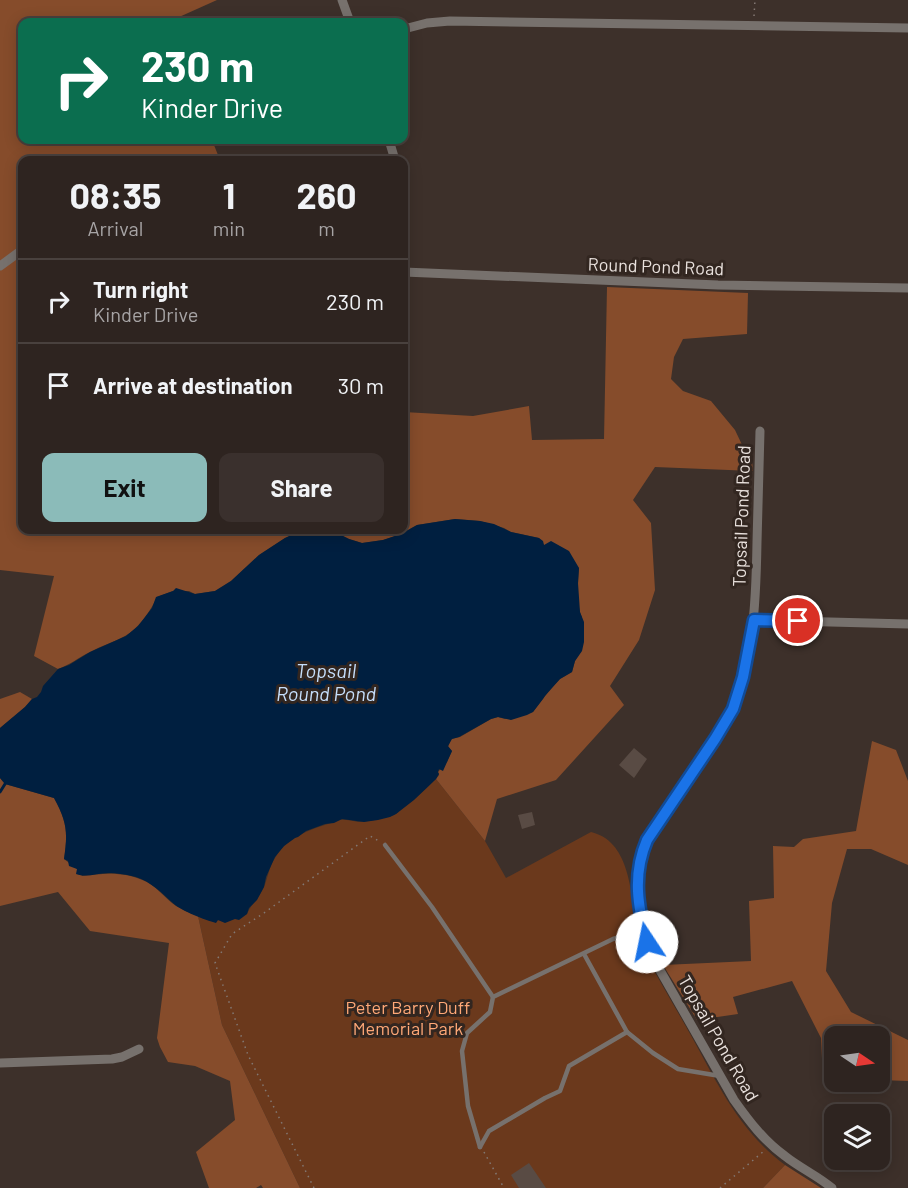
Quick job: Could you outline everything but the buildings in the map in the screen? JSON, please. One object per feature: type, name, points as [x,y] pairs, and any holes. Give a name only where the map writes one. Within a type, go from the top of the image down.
[{"type":"street","points":[[342,0],[349,18]]},
{"type":"street","points":[[408,28],[427,22],[450,21],[908,28]]},
{"type":"street","points":[[0,266],[18,253]]},
{"type":"street","name":"Round Pond Road","points":[[408,272],[718,285],[908,288]]},
{"type":"street","name":"Topsail Pond Road","points":[[760,430],[754,620],[743,677],[733,709],[641,852],[637,884],[644,930],[653,958],[746,1116],[771,1145],[832,1188]]},
{"type":"street","points":[[754,620],[908,624]]},
{"type":"street","points":[[0,1063],[112,1059],[139,1049]]},
{"type":"lane","points":[[385,845],[432,907],[493,997],[490,1012],[467,1034],[462,1051],[468,1106],[480,1148]]},
{"type":"lane","points":[[493,997],[613,939],[644,930]]},
{"type":"lane","points":[[584,954],[627,1032],[678,1069],[721,1076]]},
{"type":"lane","points":[[480,1148],[489,1131],[560,1091],[569,1066],[627,1032]]},
{"type":"path","points":[[754,25],[755,0]]},
{"type":"path","points":[[314,1188],[248,1055],[215,963],[232,934],[370,836],[385,845]]},
{"type":"path","points":[[720,1188],[771,1145]]},
{"type":"path","points":[[480,1148],[504,1188]]},
{"type":"green space","name":"Peter Barry Duff Memorial Park","points":[[436,779],[485,841],[506,878],[591,832],[604,837],[613,845],[626,868],[638,929],[646,956],[719,1087],[741,1121],[785,1165],[763,1188],[300,1188],[222,1025],[198,916],[225,920],[247,914],[264,887],[275,858],[295,838],[340,820],[362,822],[394,815]]},
{"type":"shaded area","points":[[0,0],[217,0],[177,18],[18,18],[18,144],[214,144],[218,156],[18,156],[18,534],[294,534],[259,555],[231,581],[215,591],[195,594],[189,591],[173,591],[157,597],[144,619],[130,633],[58,669],[34,656],[54,576],[0,570]]},
{"type":"shaded area","points":[[607,287],[748,293],[747,334],[683,339],[674,357],[671,379],[683,391],[711,401],[735,430],[750,456],[753,471],[655,467],[633,500],[651,523],[655,590],[639,640],[610,686],[624,705],[556,780],[497,799],[485,841],[436,779],[438,772],[447,762],[452,751],[448,747],[451,739],[460,737],[491,719],[498,717],[505,719],[533,712],[551,688],[572,672],[575,661],[582,650],[582,617],[578,593],[579,568],[544,545],[539,538],[511,532],[480,521],[455,519],[417,525],[408,530],[408,412],[473,416],[529,406],[532,440],[604,439]]},
{"type":"shaded area","points":[[339,534],[401,534],[362,543]]},
{"type":"shaded area","points":[[20,692],[32,699],[0,728],[0,699]]},
{"type":"shaded area","points":[[872,741],[896,750],[908,781],[908,865],[871,849],[847,849],[832,903],[826,971],[851,1012],[880,1026],[824,1026],[824,1059],[822,1059],[821,1038],[792,981],[733,997],[738,1014],[697,1020],[663,965],[751,961],[749,901],[774,898],[773,846],[794,847],[803,839],[856,831]]},
{"type":"shaded area","points":[[0,778],[5,784],[54,798],[62,814],[65,827],[64,859],[82,876],[115,874],[139,878],[151,884],[176,906],[198,916],[222,1025],[300,1188],[263,1188],[261,1185],[256,1188],[209,1188],[196,1152],[235,1120],[230,1081],[195,1066],[168,1062],[160,1047],[157,1038],[169,943],[90,931],[58,892],[0,906]]},
{"type":"shaded area","points":[[890,1031],[908,1040],[908,1081],[890,1080]]},
{"type":"shaded area","points":[[785,1165],[821,1188],[763,1188]]},
{"type":"water","name":"Topsail Round Pond","points":[[455,519],[480,521],[494,524],[511,532],[539,538],[544,545],[551,541],[569,551],[579,568],[580,612],[584,622],[582,651],[575,661],[572,672],[560,679],[533,712],[511,720],[498,717],[491,719],[452,739],[448,746],[452,751],[443,771],[439,769],[436,779],[396,814],[364,822],[342,819],[306,831],[295,838],[275,857],[257,900],[249,908],[247,914],[239,920],[235,919],[225,923],[218,920],[216,923],[194,915],[178,907],[151,885],[136,877],[111,873],[76,874],[77,869],[69,866],[68,861],[64,859],[65,827],[62,814],[54,798],[5,784],[0,778],[0,728],[37,697],[43,686],[58,669],[126,636],[138,626],[152,608],[156,597],[176,588],[195,594],[215,591],[231,581],[259,555],[294,534],[339,534],[362,543],[408,534],[408,530],[417,525]]},
{"type":"waterway","points":[[0,792],[5,784]]},
{"type":"route","points":[[647,942],[637,884],[641,852],[654,828],[733,709],[743,677],[754,620],[798,621]]}]
